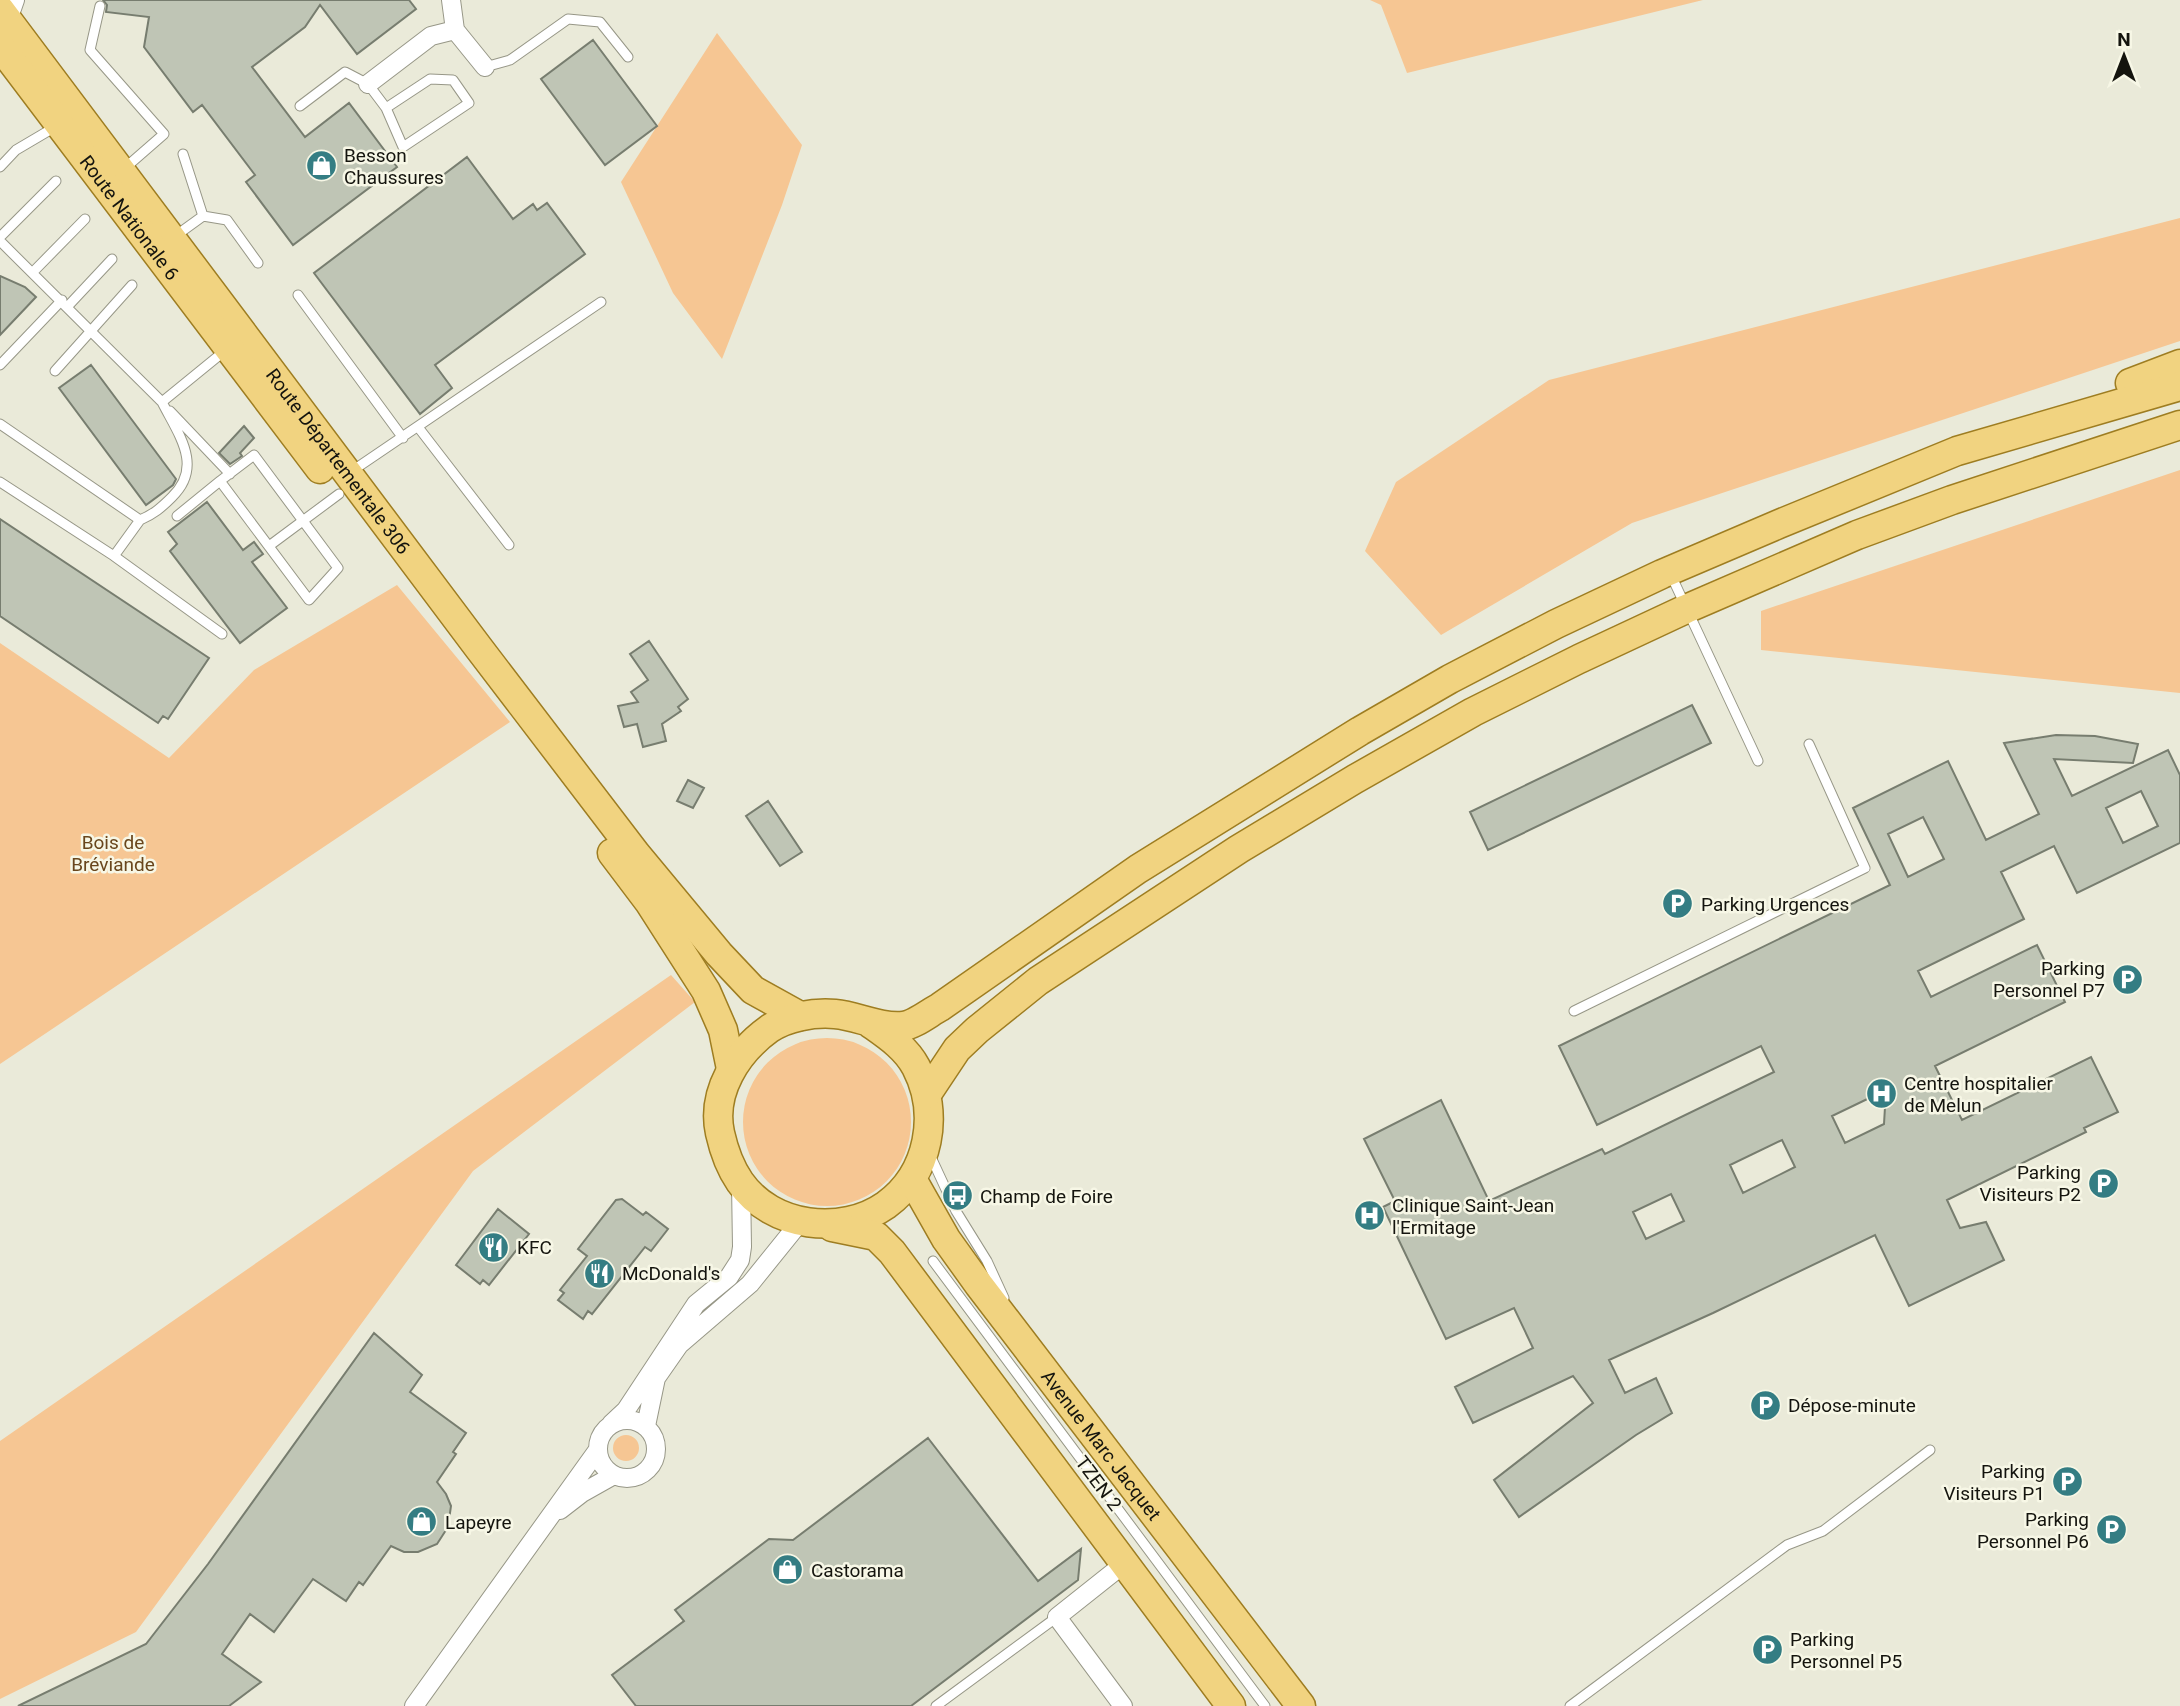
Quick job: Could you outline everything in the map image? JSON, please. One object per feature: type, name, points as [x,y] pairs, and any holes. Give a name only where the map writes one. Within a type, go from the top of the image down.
[{"type":"main road","name":"Route Départementale 306","points":[[6,19],[68,118],[121,172],[160,241],[344,484],[636,855],[672,915]]},
{"type":"main road","name":"Route Nationale 6","points":[[68,118],[92,169],[160,241],[187,296],[258,390]]},
{"type":"main road","points":[[1981,445],[2009,427],[2180,364]]},
{"type":"main road","points":[[1231,1706],[892,1252],[876,1237],[809,1223],[767,1208],[741,1184],[726,1157],[719,1128],[720,1097],[731,1069],[749,1045],[764,1033],[800,1016],[836,1014],[871,1024],[905,1026],[940,1007],[1138,869],[1360,731],[1508,649],[1669,571],[1957,451],[2180,386]]},
{"type":"main road","name":"Route Départementale 306","points":[[258,390],[344,484]]},
{"type":"main road","points":[[927,1094],[957,1049],[1028,989],[1239,849],[1473,712],[1686,609],[1857,535],[1952,500],[2180,425]]},
{"type":"main road","points":[[672,915],[727,962],[754,990],[800,1016]]},
{"type":"main road","points":[[672,915],[723,1030],[731,1069]]},
{"type":"main road","points":[[809,1223],[854,1220],[887,1204],[912,1179],[926,1148],[930,1121],[927,1094],[916,1065],[896,1041],[871,1024]]},
{"type":"main road","name":"Avenue Marc Jacquet","points":[[912,1179],[946,1239],[1301,1706]]},
{"type":"street","points":[[452,0],[455,30],[485,68]]},
{"type":"street","points":[[368,84],[430,36],[455,30]]},
{"type":"street","points":[[414,1706],[597,1451],[600,1435],[626,1410],[696,1304],[729,1277],[740,1260],[743,1247],[741,1184]]},
{"type":"street","points":[[646,1426],[656,1378],[679,1345],[750,1284],[809,1223]]},
{"type":"street","points":[[597,1451],[604,1468],[614,1475],[631,1478],[640,1475],[653,1462],[655,1442],[646,1426],[629,1419],[611,1424]]},
{"type":"street","points":[[541,1529],[573,1499],[614,1475]]},
{"type":"street","points":[[1123,1706],[1057,1617],[1125,1563]]},
{"type":"lane","points":[[100,6],[90,50],[164,134],[121,172]]},
{"type":"lane","points":[[485,68],[510,60],[568,19],[600,22],[628,57]]},
{"type":"lane","points":[[300,106],[345,72],[368,84],[386,108],[403,147],[469,103],[453,80],[430,79],[386,108]]},
{"type":"lane","points":[[0,167],[16,150],[68,118]]},
{"type":"lane","points":[[183,154],[203,216]]},
{"type":"lane","points":[[56,181],[0,239],[230,474]]},
{"type":"lane","points":[[160,241],[203,216],[227,220],[258,263]]},
{"type":"lane","points":[[33,272],[85,219]]},
{"type":"lane","points":[[0,365],[112,259]]},
{"type":"lane","points":[[55,371],[132,285]]},
{"type":"lane","points":[[298,295],[403,438]]},
{"type":"lane","points":[[269,546],[403,438],[601,302]]},
{"type":"lane","points":[[162,402],[228,348]]},
{"type":"lane","points":[[114,556],[140,520],[155,514],[180,489],[187,476],[187,455],[162,402]]},
{"type":"lane","points":[[0,424],[140,520]]},
{"type":"lane","points":[[418,427],[509,545]]},
{"type":"lane","points":[[177,516],[220,481],[254,455],[338,568],[309,600],[220,481]]},
{"type":"lane","points":[[0,482],[114,556],[222,634]]},
{"type":"lane","points":[[1669,571],[1758,761]]},
{"type":"lane","points":[[1574,1011],[1865,868],[1809,744]]},
{"type":"lane","points":[[926,1148],[956,1211],[987,1261],[1026,1343]]},
{"type":"lane","name":"TZEN 2","points":[[933,1261],[1265,1706]]},
{"type":"lane","points":[[1570,1706],[1787,1545],[1823,1531],[1930,1450]]},
{"type":"lane","points":[[936,1706],[1057,1617]]},
{"type":"green space","points":[[1370,0],[1703,0],[1407,73],[1381,5]]},
{"type":"green space","points":[[717,33],[802,145],[782,205],[722,359],[673,293],[621,182]]},
{"type":"green space","points":[[2180,218],[2180,341],[1632,523],[1441,635],[1365,551],[1396,482],[1549,380]]},
{"type":"green space","points":[[2180,470],[2180,693],[1761,650],[1761,611]]},
{"type":"green space","name":"Bois de Bréviande","points":[[397,585],[510,722],[0,1064],[0,643],[169,758],[254,670]]},
{"type":"green space","points":[[671,975],[695,1002],[473,1171],[136,1632],[0,1699],[0,1441]]},
{"type":"green space","points":[[827,1038],[859,1044],[887,1062],[905,1090],[911,1122],[905,1154],[887,1182],[859,1200],[827,1206],[795,1200],[767,1182],[749,1154],[743,1122],[749,1090],[767,1062],[795,1044]]},
{"type":"green space","points":[[626,1435],[635,1439],[639,1448],[635,1457],[626,1461],[617,1457],[613,1448],[617,1439]]},
{"type":"building","points":[[103,0],[409,0],[416,9],[357,54],[320,5],[305,27],[252,67],[305,137],[349,103],[397,167],[293,245],[246,182],[255,175],[202,105],[193,112],[144,47],[149,17],[106,12],[107,5]]},
{"type":"building","points":[[593,40],[657,126],[605,165],[541,79]]},
{"type":"building","points":[[467,157],[513,219],[533,204],[537,210],[547,203],[585,254],[435,365],[452,388],[420,414],[314,273]]},
{"type":"building","points":[[0,276],[25,287],[36,297],[0,335]]},
{"type":"building","points":[[91,365],[176,479],[173,485],[146,505],[59,388]]},
{"type":"building","points":[[244,426],[254,438],[240,453],[242,456],[230,464],[219,453]]},
{"type":"building","points":[[207,502],[243,550],[254,542],[263,554],[252,562],[287,608],[240,643],[170,551],[177,544],[168,532]]},
{"type":"building","points":[[0,519],[209,658],[168,719],[163,716],[158,723],[0,616]]},
{"type":"building","points":[[649,641],[688,699],[678,707],[681,711],[662,724],[666,741],[643,747],[637,724],[624,727],[618,706],[638,702],[631,692],[648,680],[630,654]]},
{"type":"building","points":[[1692,705],[1711,743],[1488,850],[1470,812]]},
{"type":"building","points":[[2056,735],[2095,736],[2138,744],[2133,763],[2054,759],[2072,796],[2168,750],[2180,775],[2180,843],[2077,893],[2054,846],[2001,872],[2024,919],[1918,971],[1931,997],[2037,945],[2065,1002],[1935,1066],[1962,1120],[2091,1057],[2118,1112],[2084,1128],[2086,1132],[1947,1200],[1960,1228],[1986,1222],[2004,1260],[1909,1306],[1875,1235],[1609,1360],[1625,1393],[1656,1378],[1672,1413],[1519,1517],[1494,1480],[1593,1403],[1573,1376],[1473,1423],[1455,1387],[1533,1348],[1514,1308],[1446,1339],[1383,1207],[1395,1201],[1364,1139],[1441,1100],[1489,1201],[1602,1149],[1605,1154],[1774,1072],[1761,1046],[1597,1125],[1559,1046],[1890,885],[1853,808],[1948,761],[1986,840],[2039,814],[2004,743]],"holes":[[[2141,791],[2158,826],[2123,843],[2106,808]],[[1923,817],[1944,859],[1908,877],[1888,834]],[[1886,1090],[1884,1124],[1845,1143],[1832,1116]],[[1782,1140],[1795,1167],[1743,1193],[1730,1165]],[[1671,1194],[1684,1221],[1646,1239],[1633,1212]]]},
{"type":"building","points":[[688,780],[704,788],[693,808],[677,801]]},
{"type":"building","points":[[768,801],[802,852],[780,866],[746,816]]},
{"type":"building","name":"McDonald's","points":[[622,1199],[643,1215],[646,1212],[668,1229],[651,1251],[645,1247],[592,1314],[588,1311],[583,1319],[558,1300],[564,1293],[560,1290],[587,1256],[578,1249],[616,1200]]},
{"type":"building","name":"KFC","points":[[498,1209],[529,1234],[489,1285],[483,1280],[480,1284],[456,1265]]},
{"type":"building","points":[[374,1333],[422,1375],[410,1392],[466,1433],[437,1482],[451,1506],[448,1527],[437,1544],[418,1552],[404,1552],[391,1546],[363,1585],[359,1582],[346,1601],[313,1579],[274,1632],[250,1614],[222,1654],[261,1682],[229,1706],[18,1706],[146,1644],[208,1564]]},
{"type":"building","points":[[928,1438],[1038,1581],[1081,1549],[1078,1580],[911,1706],[636,1706],[612,1675],[684,1621],[675,1610],[769,1539],[793,1540]]},
{"type":"place","name":"Besson Chaussures","points":[[321,166]]},
{"type":"place","name":"Parking Urgences","points":[[1678,904]]},
{"type":"place","name":"Parking Personnel P7","points":[[2128,979]]},
{"type":"place","name":"Centre hospitalier de Melun","points":[[1881,1094]]},
{"type":"place","name":"Parking Visiteurs P2","points":[[2104,1183]]},
{"type":"place","name":"Champ de Foire","points":[[957,1196]]},
{"type":"place","name":"Clinique Saint-Jean l'Ermitage","points":[[1369,1216]]},
{"type":"place","name":"KFC","points":[[494,1247]]},
{"type":"place","name":"McDonald's","points":[[599,1273]]},
{"type":"place","name":"Dépose-minute","points":[[1765,1405]]},
{"type":"place","name":"Parking Visiteurs P1","points":[[2068,1482]]},
{"type":"place","name":"Lapeyre","points":[[422,1522]]},
{"type":"place","name":"Parking Personnel P6","points":[[2112,1530]]},
{"type":"place","name":"Castorama","points":[[788,1570]]},
{"type":"place","name":"Parking Personnel P5","points":[[1767,1650]]}]
